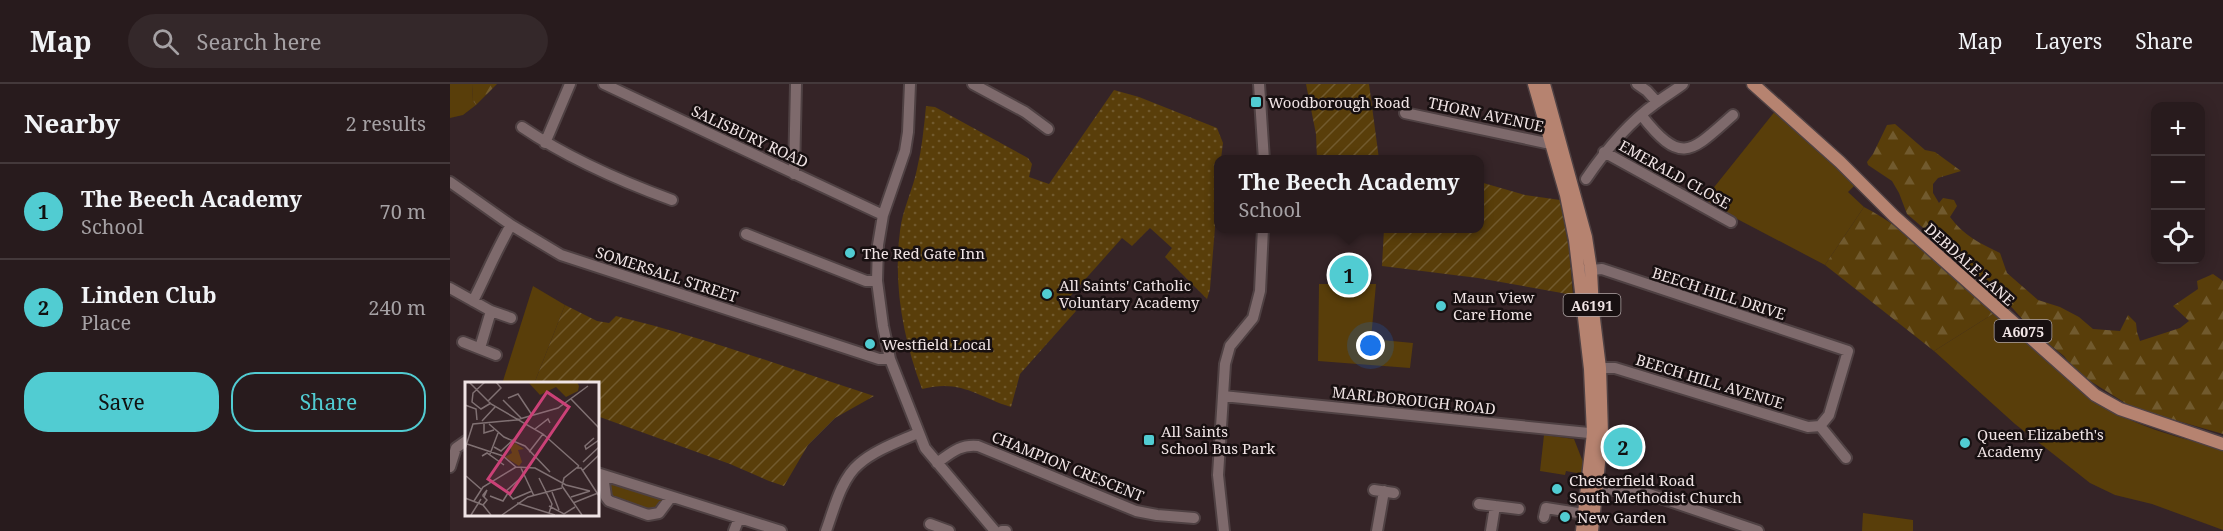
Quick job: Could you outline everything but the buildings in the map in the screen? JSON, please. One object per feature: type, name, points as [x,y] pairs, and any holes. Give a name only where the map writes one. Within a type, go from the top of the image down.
[{"type":"main road","name":"A6191","points":[[1534,84],[1555,140],[1586,237],[1585,271],[1593,311],[1598,434],[1591,488],[1582,531]]},
{"type":"main road","name":"A6191","points":[[1544,84],[1555,140]]},
{"type":"main road","name":"DEBDALE LANE","points":[[1759,86],[1894,216],[2095,395],[2120,409],[2223,444]]},
{"type":"main road","name":"A6191","points":[[1591,488],[1592,531]]},
{"type":"street","points":[[545,143],[570,84]]},
{"type":"street","name":"SALISBURY ROAD","points":[[604,84],[883,215]]},
{"type":"street","points":[[794,174],[796,84]]},
{"type":"street","points":[[910,84],[905,151],[883,215],[878,245],[877,281],[883,326],[890,359],[925,448],[995,531]]},
{"type":"street","points":[[973,84],[1025,112],[1048,129]]},
{"type":"street","points":[[1259,84],[1264,155]]},
{"type":"street","points":[[1637,84],[1657,102]]},
{"type":"street","points":[[1586,179],[1604,152],[1657,102],[1683,84]]},
{"type":"street","name":"THORN AVENUE","points":[[1405,113],[1546,143],[1555,140]]},
{"type":"street","points":[[1642,116],[1665,141],[1678,148],[1698,146],[1716,125],[1733,115]]},
{"type":"street","points":[[522,127],[545,143],[623,182],[672,200]]},
{"type":"street","name":"EMERALD CLOSE","points":[[1604,152],[1731,222]]},
{"type":"street","name":"SOMERSALL STREET","points":[[450,182],[511,225],[561,255],[879,359],[890,359]]},
{"type":"street","points":[[473,301],[497,248],[511,225]]},
{"type":"street","points":[[1224,531],[1222,475],[1225,364],[1230,346],[1253,318],[1260,291],[1263,233]]},
{"type":"street","points":[[746,234],[866,281],[877,281]]},
{"type":"street","name":"BEECH HILL DRIVE","points":[[1585,271],[1602,270],[1848,351],[1829,416],[1820,426]]},
{"type":"street","points":[[450,288],[491,311],[512,318]]},
{"type":"street","points":[[480,348],[491,311]]},
{"type":"street","points":[[463,342],[495,355]]},
{"type":"street","name":"BEECH HILL AVENUE","points":[[1595,368],[1615,368],[1808,427],[1820,426]]},
{"type":"street","name":"MARLBOROUGH ROAD","points":[[1223,396],[1598,434]]},
{"type":"street","points":[[1820,426],[1846,458]]},
{"type":"street","points":[[826,531],[841,491],[858,465],[873,454],[918,434]]},
{"type":"street","points":[[450,467],[456,448],[465,442]]},
{"type":"street","name":"CHAMPION CRESCENT","points":[[937,463],[958,448],[966,445],[978,446],[1136,511],[1194,518]]},
{"type":"street","points":[[600,474],[609,501],[648,515],[659,513],[671,497]]},
{"type":"street","points":[[600,474],[781,531]]},
{"type":"street","points":[[1591,488],[1649,494],[1758,531]]},
{"type":"street","points":[[1377,531],[1384,491]]},
{"type":"street","points":[[1479,504],[1519,509]]},
{"type":"street","points":[[1491,531],[1495,506]]},
{"type":"street","points":[[1544,517],[1546,508],[1584,514]]},
{"type":"street","points":[[734,531],[739,518]]},
{"type":"street","points":[[930,524],[949,531]]},
{"type":"green space","points":[[450,84],[472,84],[473,101],[476,105],[463,115],[450,118]]},
{"type":"green space","points":[[472,84],[497,84],[476,105],[473,101]]},
{"type":"green space","points":[[1306,84],[1369,84],[1378,155],[1317,155],[1316,134]]},
{"type":"green space","name":"All Saints' Catholic Voluntary Academy","points":[[1114,90],[1139,97],[1217,128],[1223,143],[1222,155],[1214,155],[1215,233],[1210,289],[1207,299],[1165,257],[1172,248],[1150,228],[1132,246],[1122,238],[1065,302],[1076,311],[1020,374],[1011,407],[958,387],[936,386],[922,389],[915,370],[901,311],[898,251],[901,223],[919,161],[926,106],[935,107],[1028,158],[1032,164],[1029,177],[1049,184]]},
{"type":"green space","points":[[1776,110],[1856,184],[1848,192],[1864,207],[1825,265],[1703,201]]},
{"type":"green space","points":[[1895,124],[1925,150],[1935,152],[1961,171],[1938,178],[1933,184],[1933,193],[1939,203],[1943,198],[1954,200],[1957,206],[1950,217],[1955,223],[1973,238],[2000,253],[2007,273],[2038,300],[2060,307],[2079,317],[2093,329],[2120,331],[2128,315],[2136,323],[2140,341],[2180,328],[2189,321],[2173,306],[2198,289],[2197,281],[2213,274],[2223,281],[2223,434],[2133,408],[2076,372],[2064,356],[2034,332],[1998,292],[1907,214],[1892,181],[1867,162],[1887,125]]},
{"type":"green space","points":[[1484,183],[1525,195],[1560,200],[1569,249],[1573,295],[1478,278],[1382,266],[1384,233],[1484,233]]},
{"type":"green space","points":[[1864,207],[1916,242],[1996,312],[1934,351],[1825,265]]},
{"type":"green space","points":[[1319,284],[1376,284],[1371,339],[1413,343],[1410,368],[1318,361]]},
{"type":"green space","points":[[533,286],[565,305],[535,382],[503,382]]},
{"type":"green space","points":[[565,305],[597,321],[609,323],[616,316],[649,324],[874,396],[835,418],[808,445],[784,486],[598,416],[598,382],[535,382]]},
{"type":"green space","points":[[1996,312],[2044,358],[2096,401],[2135,422],[2223,450],[2223,530],[2152,504],[2115,495],[2090,483],[2015,424],[1934,351]]},
{"type":"green space","points":[[1544,435],[1574,439],[1583,462],[1582,474],[1566,471],[1565,475],[1540,471]]},
{"type":"green space","points":[[613,482],[661,498],[662,502],[657,507],[645,509],[610,498],[609,483]]},
{"type":"green space","points":[[1863,513],[1913,520],[1913,531],[1862,531]]},
{"type":"place","name":"Woodborough Road","points":[[1256,102]]},
{"type":"place","name":"The Red Gate Inn","points":[[850,253]]},
{"type":"place","name":"The Beech Academy","points":[[1349,275]]},
{"type":"place","name":"All Saints' Catholic Voluntary Academy","points":[[1047,294]]},
{"type":"place","name":"Maun View Care Home","points":[[1441,306]]},
{"type":"place","name":"Westfield Local","points":[[870,344]]},
{"type":"place","name":"All Saints School Bus Park","points":[[1149,440]]},
{"type":"place","name":"Queen Elizabeth's Academy","points":[[1965,443]]},
{"type":"place","name":"Linden Club","points":[[1623,447]]},
{"type":"place","name":"Chesterfield Road South Methodist Church","points":[[1557,489]]},
{"type":"place","name":"New Garden","points":[[1565,517]]}]
